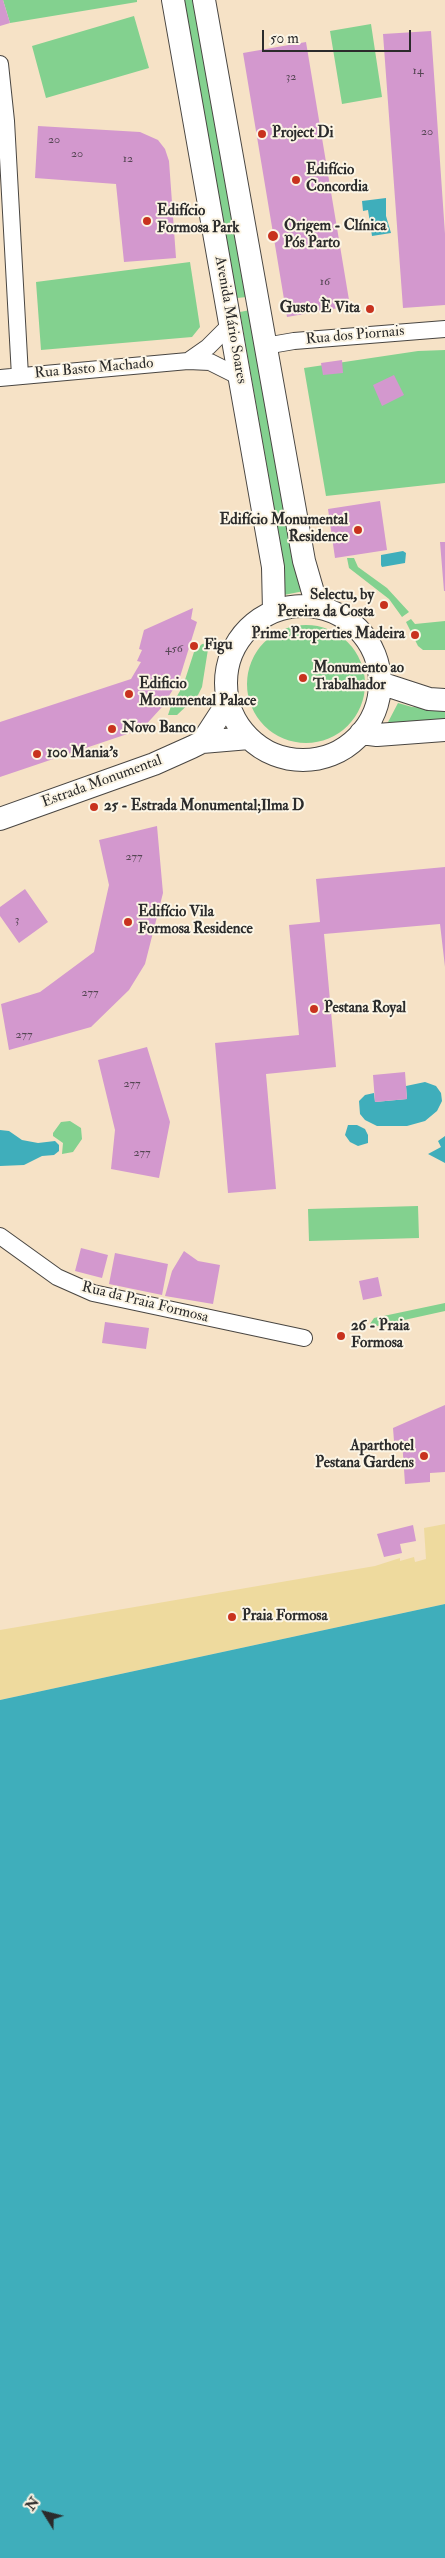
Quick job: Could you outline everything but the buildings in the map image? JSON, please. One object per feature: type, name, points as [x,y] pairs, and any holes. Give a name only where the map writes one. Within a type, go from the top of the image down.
[{"type":"main road","name":"Avenida Mário Soares","points":[[173,0],[273,567],[274,611]]},
{"type":"main road","name":"Avenida Mário Soares","points":[[204,0],[304,561],[317,606]]},
{"type":"main road","points":[[290,606],[317,606],[338,614],[352,623],[373,650],[378,666],[380,683],[378,701],[371,718],[360,733],[345,747],[332,753],[306,760],[285,758],[266,750],[249,738],[236,722],[228,702],[226,680],[230,658],[240,638],[255,622],[274,611],[290,606]]},
{"type":"main road","points":[[380,683],[429,699],[445,700]]},
{"type":"main road","points":[[202,742],[228,702]]},
{"type":"main road","points":[[360,733],[378,735],[445,730]]},
{"type":"main road","name":"Estrada Monumental","points":[[0,819],[154,764],[202,742],[249,738]]},
{"type":"street","points":[[0,64],[6,122],[20,376]]},
{"type":"street","points":[[188,361],[208,347],[231,324]]},
{"type":"street","name":"Rua dos Piornais","points":[[265,346],[294,341],[445,329]]},
{"type":"street","name":"Rua Basto Machado","points":[[0,378],[188,361],[210,362],[240,376]]},
{"type":"street","name":"Rua da Praia Formosa","points":[[0,1236],[58,1277],[93,1293],[304,1338]]},
{"type":"green space","points":[[3,0],[137,0],[137,2],[10,23]]},
{"type":"green space","points":[[184,0],[194,0],[247,297],[237,298]]},
{"type":"green space","points":[[134,16],[149,68],[46,98],[32,46]]},
{"type":"green space","points":[[371,24],[382,97],[342,104],[330,31]]},
{"type":"green space","points":[[190,262],[200,327],[192,337],[41,350],[36,282]]},
{"type":"green space","points":[[250,310],[304,591],[284,595],[285,570],[240,312]]},
{"type":"green space","points":[[445,350],[445,483],[326,496],[304,368],[418,351]]},
{"type":"green space","points":[[347,558],[354,558],[358,567],[387,588],[409,612],[402,617],[389,599],[349,568]]},
{"type":"green space","points":[[411,619],[415,624],[445,621],[445,650],[423,650],[418,646],[406,622]]},
{"type":"green space","points":[[306,625],[329,630],[348,642],[360,661],[365,684],[360,707],[348,726],[329,738],[306,743],[283,738],[264,726],[252,707],[247,684],[252,661],[264,642],[283,630]]},
{"type":"green space","points":[[209,643],[202,687],[198,695],[177,715],[168,715],[183,686],[194,652],[202,644]]},
{"type":"green space","points":[[398,703],[412,707],[445,709],[445,721],[386,726]]},
{"type":"green space","points":[[70,1121],[81,1128],[82,1139],[73,1152],[62,1154],[63,1143],[53,1136],[53,1133],[61,1122]]},
{"type":"green space","points":[[418,1206],[419,1238],[309,1241],[308,1209]]},
{"type":"green space","points":[[445,1303],[445,1311],[377,1326],[370,1324],[374,1318]]},
{"type":"sand","name":"Praia Formosa","points":[[445,1524],[445,1604],[0,1700],[0,1630],[375,1566],[400,1558],[400,1561],[414,1557],[415,1562],[426,1559],[424,1528]]},
{"type":"water","points":[[386,198],[386,216],[391,233],[372,236],[368,210],[363,211],[362,201]]},
{"type":"water","points":[[403,551],[406,553],[405,563],[382,567],[381,555]]},
{"type":"water","points":[[425,1082],[436,1086],[441,1093],[442,1101],[437,1111],[425,1121],[407,1126],[377,1126],[365,1120],[360,1114],[359,1101],[365,1095],[374,1093],[375,1102],[407,1099],[406,1086]]},
{"type":"water","points":[[348,1125],[357,1125],[365,1129],[368,1135],[368,1143],[358,1146],[350,1142],[345,1135]]},
{"type":"water","points":[[0,1130],[9,1131],[22,1140],[38,1143],[55,1141],[59,1145],[59,1151],[54,1155],[42,1156],[24,1165],[0,1166]]},
{"type":"water","points":[[445,1136],[445,1163],[428,1154],[441,1147],[438,1141]]},
{"type":"water","points":[[445,1604],[445,2558],[0,2558],[0,1700]]},
{"type":"place","name":"Project Di","points":[[262,134]]},
{"type":"place","name":"Edifício Concordia","points":[[296,180]]},
{"type":"place","name":"Edifício Formosa Park","points":[[147,221]]},
{"type":"place","name":"Origem - Clínica Pós Parto","points":[[273,236]]},
{"type":"place","name":"Gusto È Vita","points":[[370,309]]},
{"type":"place","name":"Edifício Monumental Residence","points":[[358,530]]},
{"type":"place","name":"Selectu, by Pereira da Costa","points":[[384,605]]},
{"type":"place","name":"Prime Properties Madeira","points":[[415,635]]},
{"type":"place","name":"Figu","points":[[194,646]]},
{"type":"place","name":"Monumento ao Trabalhador","points":[[303,678]]},
{"type":"place","name":"Edificio Monumental Palace","points":[[129,694]]},
{"type":"place","name":"Novo Banco","points":[[112,729]]},
{"type":"place","name":"100 Mania's","points":[[37,754]]},
{"type":"place","name":"25 - Estrada Monumental;Ilma D","points":[[94,807]]},
{"type":"place","name":"Edifício Vila Formosa Residence","points":[[128,922]]},
{"type":"place","name":"Pestana Royal","points":[[314,1009]]},
{"type":"place","name":"26 - Praia Formosa","points":[[341,1336]]},
{"type":"place","name":"Aparthotel Pestana Gardens","points":[[424,1456]]},
{"type":"place","name":"Praia Formosa","points":[[232,1617]]}]
